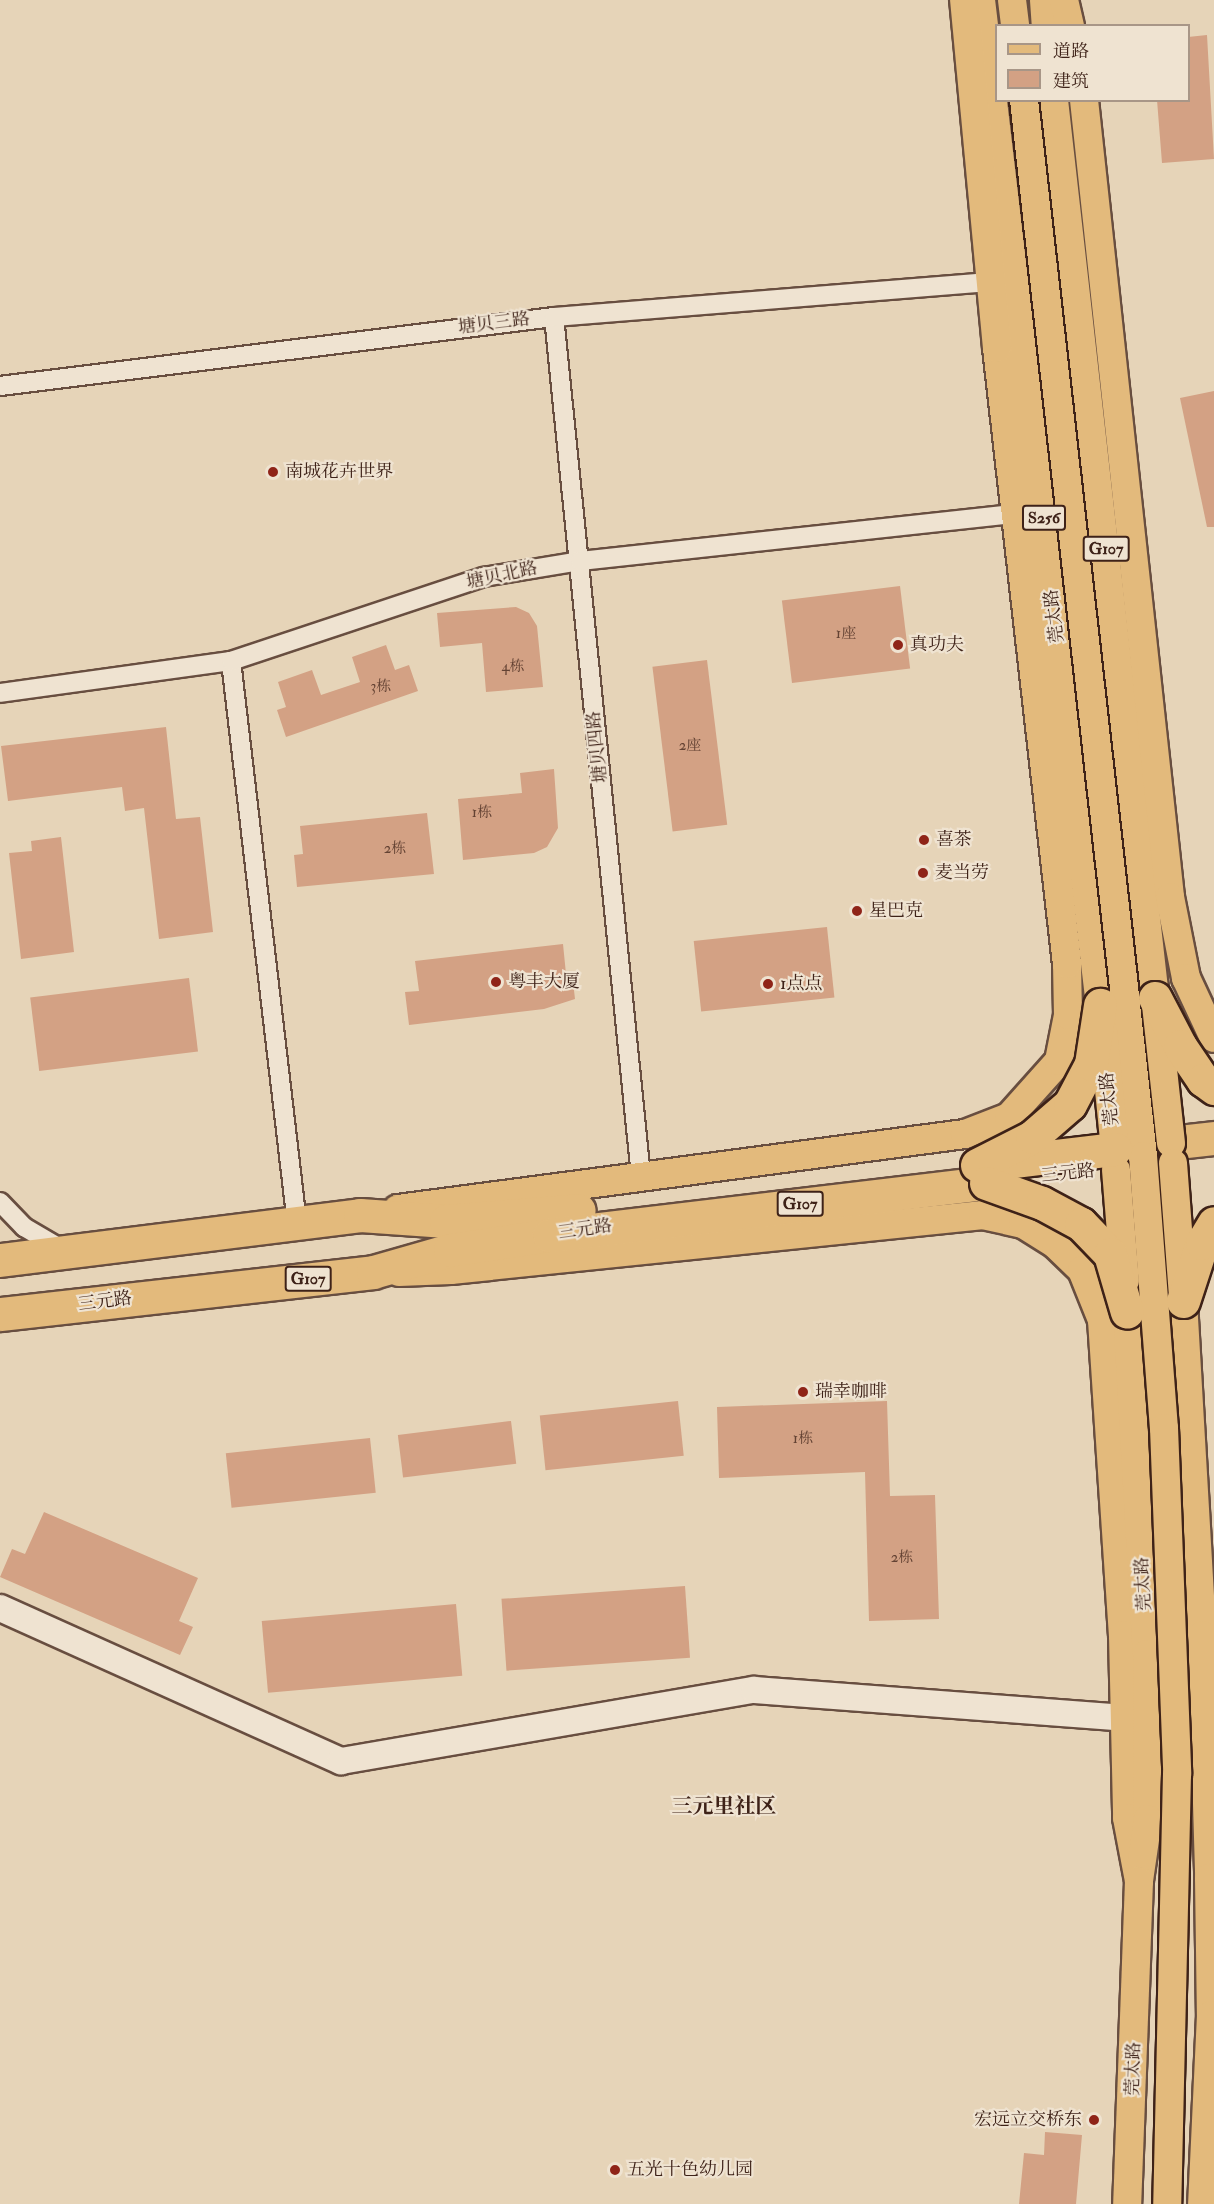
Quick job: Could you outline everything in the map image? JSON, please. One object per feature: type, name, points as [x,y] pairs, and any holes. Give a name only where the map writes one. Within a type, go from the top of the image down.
[{"type":"highway","points":[[1155,998],[1180,1046],[1203,1080],[1214,1088]]},
{"type":"highway","points":[[1100,1005],[1091,1064],[1071,1104],[1032,1137],[981,1174],[1081,1224],[1110,1254],[1127,1312]]},
{"type":"highway","name":"G107","points":[[1172,1153],[1214,1138]]},
{"type":"highway","name":"三元路","points":[[0,1314],[373,1272],[450,1250],[611,1217],[1172,1153]]},
{"type":"highway","name":"G107","points":[[1172,1153],[1214,1158]]},
{"type":"highway","name":"三元路","points":[[0,1260],[360,1215],[446,1221],[611,1217]]},
{"type":"highway","points":[[1183,1301],[1202,1243],[1214,1223]]},
{"type":"main road","points":[[964,0],[990,282],[1066,964],[1068,1015],[1059,1061],[1035,1091],[1020,1130],[1018,1172],[1031,1211],[1056,1245],[1082,1270],[1102,1320],[1112,1428],[1125,1718],[1127,1818],[1139,1881]]},
{"type":"main road","name":"莞太路","points":[[981,0],[995,101]]},
{"type":"main road","points":[[1012,0],[1015,24]]},
{"type":"main road","name":"莞太路","points":[[995,102],[1100,1005],[1127,1312],[1147,1643],[1148,1819],[1139,1881],[1127,2204]]},
{"type":"main road","points":[[1024,102],[1142,1144],[1164,1428],[1177,1774],[1167,2204]]},
{"type":"main road","name":"G107","points":[[1054,102],[1172,1153]]},
{"type":"main road","points":[[1084,102],[1170,897],[1186,978],[1214,1038]]},
{"type":"main road","points":[[360,1215],[965,1134],[1009,1117],[1070,1054],[1096,1038],[1135,1029],[1176,1033],[1214,1051]]},
{"type":"main road","points":[[1172,1153],[1202,1635],[1207,1805],[1212,1868],[1211,2015],[1202,2204]]},
{"type":"main road","points":[[373,1272],[451,1270],[983,1215],[1023,1224],[1089,1268],[1129,1279],[1170,1277],[1214,1257]]},
{"type":"street","name":"塘贝三路","points":[[0,386],[554,317],[990,282]]},
{"type":"street","name":"塘贝四路","points":[[554,317],[641,1177]]},
{"type":"street","name":"塘贝北路","points":[[0,693],[231,661],[484,577],[580,561],[1015,514]]},
{"type":"street","points":[[231,661],[297,1224]]},
{"type":"street","points":[[0,1202],[38,1237],[71,1251]]},
{"type":"street","points":[[0,1608],[341,1761],[754,1690],[1125,1718]]},
{"type":"building","points":[[1207,35],[1214,159],[1162,163],[1157,102],[1190,102],[1190,37]]},
{"type":"building","points":[[1214,391],[1214,527],[1207,527],[1180,398]]},
{"type":"building","points":[[900,586],[910,668],[792,683],[782,601]]},
{"type":"building","points":[[516,607],[529,613],[537,626],[543,687],[486,692],[482,643],[440,647],[437,613]]},
{"type":"building","points":[[386,645],[395,670],[409,665],[418,691],[286,737],[277,710],[286,707],[278,682],[312,670],[321,695],[360,682],[352,657]]},
{"type":"building","points":[[707,660],[727,825],[673,831],[652,667]]},
{"type":"building","points":[[166,727],[176,819],[200,817],[213,932],[159,939],[144,808],[125,811],[122,787],[8,801],[1,746]]},
{"type":"building","points":[[554,769],[558,828],[547,847],[534,853],[463,860],[458,799],[522,793],[520,773]]},
{"type":"building","points":[[427,813],[434,874],[297,887],[294,855],[303,854],[300,826]]},
{"type":"building","points":[[61,837],[74,952],[21,959],[9,853],[32,851],[31,841]]},
{"type":"building","points":[[827,927],[834,998],[701,1012],[694,941]]},
{"type":"building","name":"粤丰大厦","points":[[563,944],[566,974],[572,973],[575,999],[544,1009],[409,1025],[405,992],[419,991],[415,961]]},
{"type":"building","points":[[189,978],[198,1051],[39,1071],[30,997]]},
{"type":"building","points":[[678,1401],[684,1456],[546,1470],[540,1416]]},
{"type":"building","points":[[887,1401],[890,1496],[935,1495],[939,1619],[869,1621],[865,1472],[719,1478],[717,1407]]},
{"type":"building","points":[[511,1421],[516,1464],[403,1478],[398,1435]]},
{"type":"building","points":[[370,1438],[376,1493],[232,1508],[226,1453]]},
{"type":"building","points":[[44,1512],[198,1578],[179,1621],[193,1627],[180,1655],[0,1577],[12,1549],[25,1554]]},
{"type":"building","points":[[685,1586],[690,1658],[506,1671],[501,1599]]},
{"type":"building","points":[[456,1604],[462,1676],[268,1693],[262,1621]]},
{"type":"building","points":[[1045,2132],[1082,2135],[1076,2204],[1019,2204],[1024,2153],[1044,2155]]},
{"type":"place","name":"南城花卉世界","points":[[273,472]]},
{"type":"place","name":"真功夫","points":[[898,645]]},
{"type":"place","name":"喜茶","points":[[924,840]]},
{"type":"place","name":"麦当劳","points":[[923,873]]},
{"type":"place","name":"星巴克","points":[[857,911]]},
{"type":"place","name":"粤丰大厦","points":[[496,982]]},
{"type":"place","name":"1点点","points":[[768,984]]},
{"type":"place","name":"瑞幸咖啡","points":[[803,1392]]},
{"type":"place","name":"宏远立交桥东","points":[[1094,2120]]},
{"type":"place","name":"五光十色幼儿园","points":[[615,2170]]},
{"type":"district","name":"三元里社区","points":[[724,1807]]}]
